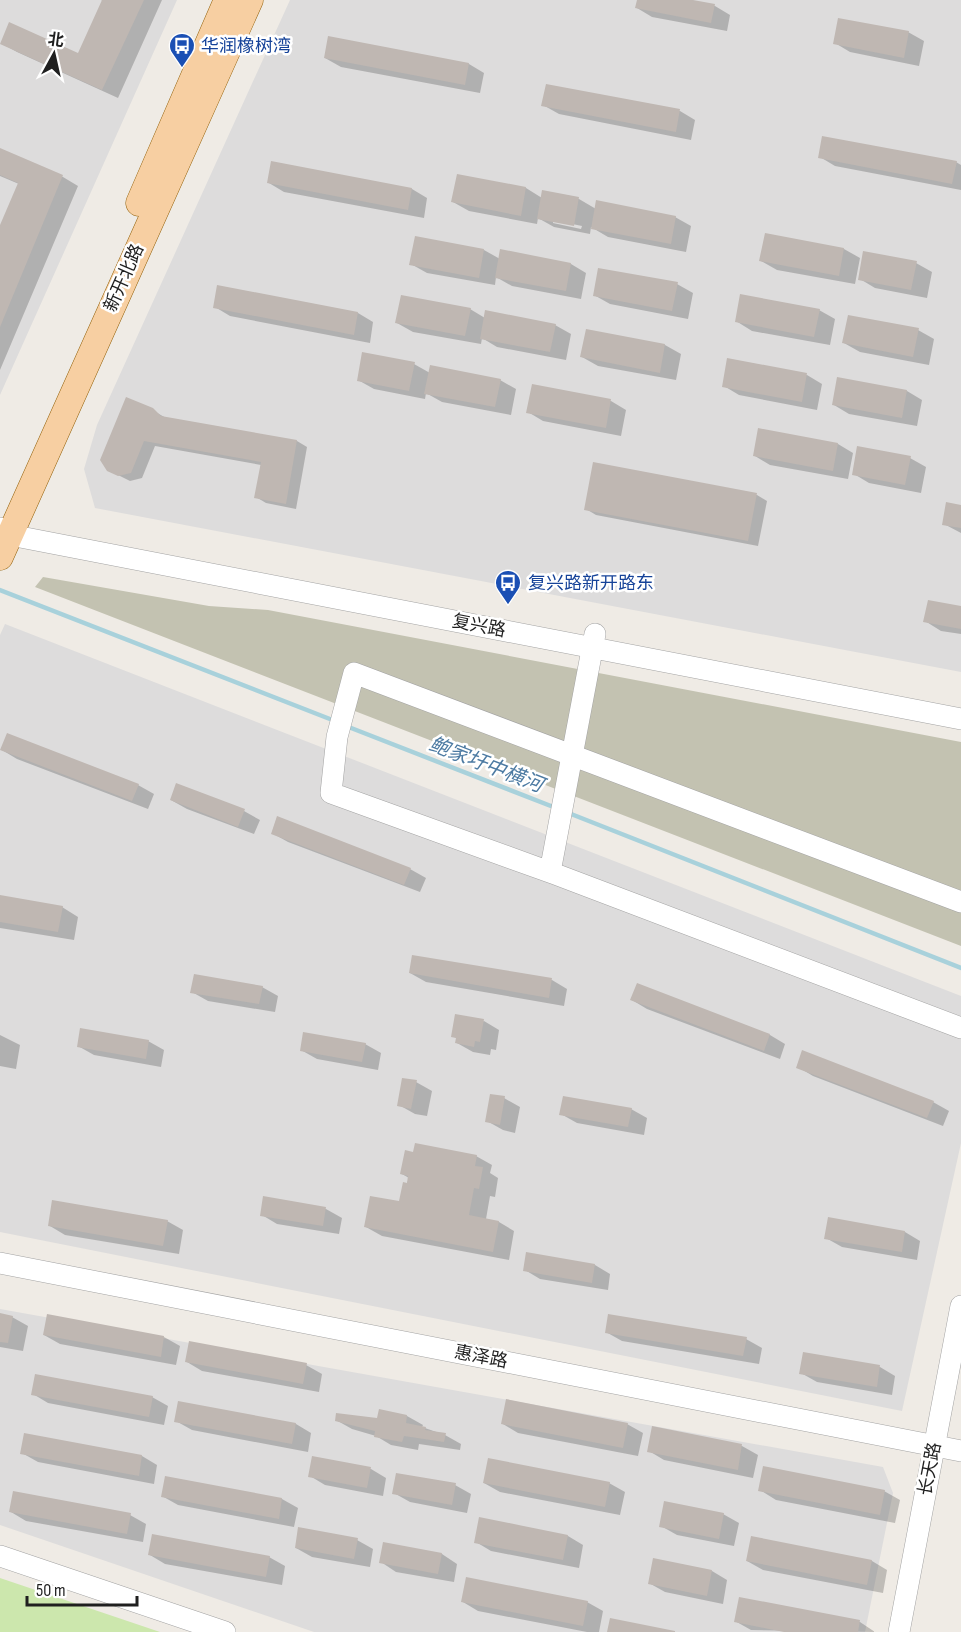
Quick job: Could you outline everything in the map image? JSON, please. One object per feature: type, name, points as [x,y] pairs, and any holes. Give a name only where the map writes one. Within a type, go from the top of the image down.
[{"type":"main road","name":"新开北路","points":[[4,530],[74,355],[227,0]]},
{"type":"main road","name":"新开北路","points":[[4,530],[250,0]]},
{"type":"street","name":"复兴路","points":[[4,530],[495,616],[712,669],[961,719]]},
{"type":"street","name":"复兴路","points":[[594,641],[961,704]]},
{"type":"street","points":[[550,872],[594,641]]},
{"type":"street","points":[[961,902],[354,673],[337,737],[331,793],[550,872],[961,1028]]},
{"type":"street","name":"惠泽路","points":[[0,1263],[961,1450]]},
{"type":"street","name":"长天路","points":[[899,1632],[961,1306]]},
{"type":"street","points":[[0,1556],[225,1632]]},
{"type":"shaded area","points":[[0,0],[177,0],[0,395]]},
{"type":"shaded area","points":[[290,0],[961,0],[961,672],[95,508],[84,469],[97,425]]},
{"type":"shaded area","points":[[43,577],[209,606],[268,610],[961,742],[961,946],[35,587]]},
{"type":"shaded area","points":[[5,624],[961,996],[961,1143],[902,1411],[0,1232],[0,635]]},
{"type":"shaded area","points":[[0,1309],[883,1467],[893,1493],[865,1632],[314,1632],[0,1525]]},
{"type":"green space","points":[[0,1578],[160,1632],[0,1632]]},
{"type":"building","points":[[102,0],[144,0],[102,90],[0,44],[9,22],[78,53]]},
{"type":"building","points":[[637,0],[693,0],[715,4],[711,23],[635,8]]},
{"type":"building","points":[[838,18],[909,31],[904,58],[833,44]]},
{"type":"building","points":[[328,36],[469,63],[465,85],[324,58]]},
{"type":"building","points":[[546,84],[680,109],[676,132],[541,106]]},
{"type":"building","points":[[822,136],[957,161],[952,184],[818,158]]},
{"type":"building","points":[[0,148],[63,175],[0,327],[0,225],[18,183],[0,175]]},
{"type":"building","points":[[271,161],[412,188],[408,210],[267,183]]},
{"type":"building","points":[[457,174],[526,187],[521,216],[451,202]]},
{"type":"building","points":[[542,190],[579,197],[574,226],[537,219]]},
{"type":"building","points":[[596,200],[676,216],[671,244],[591,229]]},
{"type":"building","points":[[765,233],[844,248],[839,276],[759,261]]},
{"type":"building","points":[[415,236],[484,249],[479,278],[409,265]]},
{"type":"building","points":[[500,249],[571,263],[566,291],[495,278]]},
{"type":"building","points":[[863,251],[917,261],[911,290],[858,280]]},
{"type":"building","points":[[598,268],[678,282],[672,311],[593,296]]},
{"type":"building","points":[[217,285],[358,312],[354,335],[213,308]]},
{"type":"building","points":[[740,294],[820,309],[814,337],[735,322]]},
{"type":"building","points":[[401,295],[471,308],[465,336],[395,323]]},
{"type":"building","points":[[485,310],[556,324],[550,352],[480,339]]},
{"type":"building","points":[[848,315],[919,328],[913,357],[842,343]]},
{"type":"building","points":[[586,329],[665,344],[660,373],[580,357]]},
{"type":"building","points":[[362,352],[415,362],[409,391],[357,381]]},
{"type":"building","points":[[727,358],[807,373],[802,402],[722,387]]},
{"type":"building","points":[[430,365],[501,379],[495,407],[424,394]]},
{"type":"building","points":[[837,377],[907,390],[902,418],[832,405]]},
{"type":"building","points":[[532,384],[611,399],[606,428],[526,413]]},
{"type":"building","points":[[126,397],[153,408],[161,416],[297,440],[286,504],[254,498],[261,462],[144,441],[131,473],[118,476],[107,471],[100,460]]},
{"type":"building","points":[[758,428],[838,443],[833,471],[753,456]]},
{"type":"building","points":[[857,446],[911,456],[905,485],[852,475]]},
{"type":"building","points":[[593,462],[757,493],[748,541],[584,510]]},
{"type":"building","points":[[946,502],[961,505],[961,528],[942,525]]},
{"type":"building","points":[[928,600],[961,606],[961,629],[923,622]]},
{"type":"building","points":[[7,733],[139,784],[132,801],[0,750]]},
{"type":"building","points":[[176,783],[245,809],[238,827],[170,800]]},
{"type":"building","points":[[277,816],[411,868],[404,885],[271,834]]},
{"type":"building","points":[[0,895],[63,906],[58,932],[0,922]]},
{"type":"building","points":[[412,955],[552,978],[549,998],[409,973]]},
{"type":"building","points":[[194,974],[263,986],[259,1004],[190,993]]},
{"type":"building","points":[[637,983],[770,1034],[764,1051],[630,1000]]},
{"type":"building","points":[[455,1014],[484,1019],[480,1042],[475,1041],[474,1047],[455,1043],[456,1038],[451,1037]]},
{"type":"building","points":[[80,1028],[149,1040],[146,1059],[77,1047]]},
{"type":"building","points":[[303,1032],[366,1043],[362,1062],[300,1051]]},
{"type":"building","points":[[802,1050],[934,1101],[927,1118],[796,1068]]},
{"type":"building","points":[[402,1078],[417,1080],[411,1109],[397,1106]]},
{"type":"building","points":[[490,1094],[505,1096],[500,1125],[485,1122]]},
{"type":"building","points":[[563,1096],[632,1108],[628,1127],[559,1115]]},
{"type":"building","points":[[415,1143],[477,1155],[475,1166],[483,1167],[479,1189],[474,1188],[469,1215],[499,1221],[493,1252],[364,1227],[370,1196],[399,1201],[403,1182],[407,1183],[408,1176],[400,1174],[405,1150],[413,1152]]},
{"type":"building","points":[[263,1196],[326,1207],[323,1226],[260,1216]]},
{"type":"building","points":[[52,1200],[168,1220],[163,1246],[48,1226]]},
{"type":"building","points":[[828,1217],[905,1231],[902,1252],[824,1239]]},
{"type":"building","points":[[526,1252],[595,1264],[592,1283],[523,1271]]},
{"type":"building","points":[[0,1313],[13,1316],[8,1343],[0,1342]]},
{"type":"building","points":[[47,1314],[164,1336],[161,1357],[43,1335]]},
{"type":"building","points":[[608,1314],[747,1337],[743,1356],[605,1333]]},
{"type":"building","points":[[189,1341],[307,1363],[303,1384],[185,1362]]},
{"type":"building","points":[[803,1352],[880,1365],[877,1387],[799,1374]]},
{"type":"building","points":[[35,1374],[153,1396],[149,1417],[31,1395]]},
{"type":"building","points":[[506,1399],[628,1423],[623,1448],[501,1424]]},
{"type":"building","points":[[178,1401],[296,1423],[292,1444],[174,1422]]},
{"type":"building","points":[[379,1409],[407,1415],[406,1423],[426,1427],[425,1430],[446,1433],[444,1442],[404,1436],[402,1442],[374,1437],[375,1431],[335,1421],[336,1413],[377,1418]]},
{"type":"building","points":[[652,1426],[742,1444],[738,1470],[647,1452]]},
{"type":"building","points":[[24,1433],[142,1455],[139,1476],[20,1454]]},
{"type":"building","points":[[312,1456],[371,1467],[367,1488],[308,1477]]},
{"type":"building","points":[[488,1458],[610,1482],[605,1507],[483,1483]]},
{"type":"building","points":[[763,1466],[885,1490],[880,1515],[758,1491]]},
{"type":"building","points":[[396,1473],[456,1483],[452,1505],[392,1494]]},
{"type":"building","points":[[165,1476],[282,1498],[279,1519],[161,1497]]},
{"type":"building","points":[[13,1491],[131,1513],[127,1534],[9,1512]]},
{"type":"building","points":[[664,1501],[724,1513],[719,1539],[659,1527]]},
{"type":"building","points":[[479,1517],[568,1535],[563,1560],[474,1543]]},
{"type":"building","points":[[298,1527],[358,1538],[354,1559],[295,1548]]},
{"type":"building","points":[[152,1534],[270,1556],[266,1577],[148,1555]]},
{"type":"building","points":[[751,1536],[872,1560],[867,1585],[746,1561]]},
{"type":"building","points":[[383,1542],[442,1553],[438,1574],[379,1563]]},
{"type":"building","points":[[653,1558],[712,1570],[707,1596],[648,1584]]},
{"type":"building","points":[[466,1577],[588,1601],[583,1626],[461,1602]]},
{"type":"building","points":[[739,1597],[860,1620],[858,1632],[784,1632],[734,1622]]},
{"type":"building","points":[[610,1618],[675,1631],[675,1632],[607,1632]]},
{"type":"waterway","name":"鲍家圩中横河","points":[[0,590],[335,721]]},
{"type":"waterway","name":"鲍家圩中横河","points":[[346,726],[556,808]]},
{"type":"waterway","name":"鲍家圩中横河","points":[[566,812],[961,968]]},
{"type":"place","name":"华润橡树湾","points":[[182,69]]},
{"type":"place","name":"复兴路新开路东","points":[[508,606]]}]
